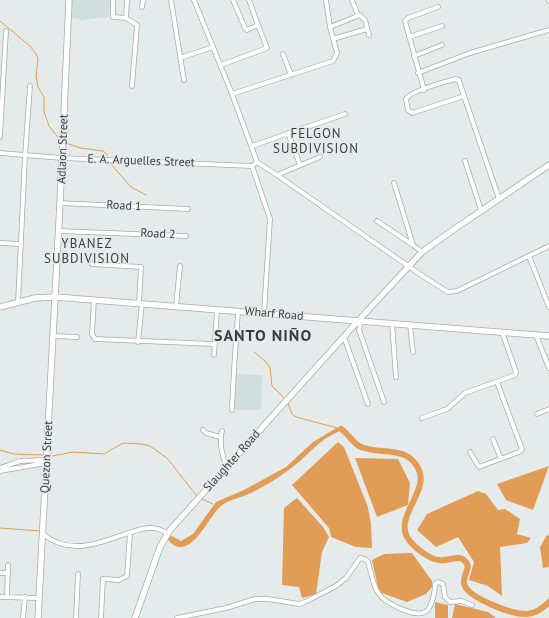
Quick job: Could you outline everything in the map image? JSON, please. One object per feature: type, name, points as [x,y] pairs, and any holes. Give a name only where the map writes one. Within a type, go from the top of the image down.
[{"type":"street","name":"Adlaon Street","points":[[55,297],[69,0]]},
{"type":"street","points":[[113,0],[113,17],[126,18],[137,25],[132,86]]},
{"type":"street","points":[[126,18],[127,0]]},
{"type":"street","points":[[142,6],[143,0]]},
{"type":"street","points":[[171,0],[184,80]]},
{"type":"street","points":[[194,0],[221,64],[257,162],[278,175],[409,267],[451,293],[549,246]]},
{"type":"street","points":[[233,0],[246,29],[258,25]]},
{"type":"street","points":[[221,64],[267,48],[249,0]]},
{"type":"street","points":[[232,94],[333,61],[337,53],[330,27],[326,0]]},
{"type":"street","points":[[352,0],[358,15],[363,18],[369,35]]},
{"type":"street","points":[[424,90],[409,38],[406,20],[438,7]]},
{"type":"street","points":[[330,27],[358,15]]},
{"type":"street","points":[[409,38],[442,26]]},
{"type":"street","points":[[333,39],[368,29]]},
{"type":"street","points":[[418,73],[470,53],[549,30]]},
{"type":"street","points":[[0,137],[2,63],[6,31]]},
{"type":"street","points":[[414,56],[442,45]]},
{"type":"street","points":[[180,58],[213,47]]},
{"type":"street","points":[[283,54],[291,75]]},
{"type":"street","points":[[464,96],[410,112],[406,101],[407,97],[424,90],[456,79],[459,81],[499,199]]},
{"type":"street","points":[[18,302],[20,244],[30,86]]},
{"type":"street","points":[[252,146],[345,114]]},
{"type":"street","points":[[288,134],[300,165]]},
{"type":"street","name":"E. A. Arguelles Street","points":[[0,153],[62,158],[252,166]]},
{"type":"street","points":[[278,175],[320,157]]},
{"type":"street","points":[[466,161],[481,210]]},
{"type":"street","points":[[257,162],[252,166],[270,219],[264,313]]},
{"type":"street","name":"Slaughter Road","points":[[134,618],[160,547],[167,534],[344,337],[422,252],[481,210],[549,165]]},
{"type":"street","points":[[394,183],[413,245]]},
{"type":"street","name":"Road 1","points":[[60,203],[188,209]]},
{"type":"street","points":[[377,221],[422,252]]},
{"type":"street","name":"Road 2","points":[[58,231],[186,236]]},
{"type":"street","points":[[0,243],[20,244]]},
{"type":"street","points":[[529,256],[549,308]]},
{"type":"street","points":[[92,264],[141,267],[138,342]]},
{"type":"street","points":[[176,306],[180,266]]},
{"type":"street","name":"Wharf Road","points":[[0,307],[18,302],[55,297],[549,336]]},
{"type":"street","name":"Quezon Street","points":[[38,618],[55,297]]},
{"type":"street","points":[[94,300],[92,334],[95,339],[214,344]]},
{"type":"street","points":[[214,355],[217,310]]},
{"type":"street","points":[[232,410],[232,378],[236,350],[238,312]]},
{"type":"street","points":[[359,322],[359,330],[384,402]]},
{"type":"street","points":[[392,324],[396,377]]},
{"type":"street","points":[[410,325],[414,352]]},
{"type":"street","points":[[422,418],[448,409],[465,393],[516,374],[502,332]]},
{"type":"street","points":[[536,335],[549,368]]},
{"type":"street","points":[[53,336],[77,337]]},
{"type":"street","points":[[344,337],[368,404]]},
{"type":"street","points":[[470,452],[479,467],[519,452],[522,447],[497,382]]},
{"type":"street","points":[[537,414],[549,409]]},
{"type":"street","points":[[203,430],[206,433],[220,437]]},
{"type":"street","points":[[222,431],[220,437],[223,458],[227,467]]},
{"type":"street","points":[[493,439],[501,459]]},
{"type":"street","points":[[0,468],[20,461],[46,462]]},
{"type":"street","points":[[0,471],[46,462]]},
{"type":"street","points":[[43,534],[58,544],[85,547],[130,533],[137,529],[150,527],[160,529],[167,534]]},
{"type":"street","points":[[101,618],[103,579],[119,580],[126,576],[130,533]]},
{"type":"street","points":[[177,618],[226,608],[255,599],[268,598],[299,604],[336,586],[346,578],[360,558],[365,559],[368,562],[380,595],[397,608],[415,614],[426,612],[430,608],[435,584],[438,582],[443,584],[445,597],[450,602],[460,601],[472,605]]},
{"type":"street","points":[[7,597],[8,564]]},
{"type":"street","points":[[0,573],[8,573]]},
{"type":"street","points":[[76,618],[78,574]]},
{"type":"street","points":[[0,597],[40,598]]},
{"type":"street","points":[[23,618],[25,597]]},
{"type":"shaded area","points":[[70,0],[111,0],[109,17],[82,20],[72,18],[69,15]]},
{"type":"shaded area","points":[[234,374],[262,375],[261,410],[233,410]]},
{"type":"shaded area","points":[[338,427],[343,430],[322,441],[295,465],[277,478],[259,489],[221,506],[191,543],[184,547],[176,546],[168,540],[168,538],[172,536],[181,541],[193,534],[216,502],[244,490],[286,467],[313,442]]},
{"type":"shaded area","points":[[338,442],[344,447],[368,507],[371,524],[372,548],[356,547],[331,537],[329,528],[292,485]]},
{"type":"shaded area","points":[[355,458],[398,459],[410,483],[408,505],[377,517]]},
{"type":"shaded area","points":[[549,466],[533,510],[506,500],[497,484]]},
{"type":"shaded area","points":[[478,491],[486,494],[498,510],[505,509],[520,519],[517,534],[531,538],[527,543],[500,547],[502,596],[488,586],[469,580],[474,562],[458,537],[436,547],[417,530],[427,514]]},
{"type":"shaded area","points":[[297,498],[323,527],[329,537],[322,552],[316,594],[302,598],[299,587],[282,585],[284,508]]},
{"type":"shaded area","points":[[547,535],[549,536],[549,567],[543,568],[540,547]]},
{"type":"shaded area","points":[[412,553],[432,581],[432,587],[426,594],[407,602],[379,592],[372,560],[384,554]]},
{"type":"shaded area","points":[[435,602],[448,605],[448,618],[435,618]]},
{"type":"shaded area","points":[[455,604],[488,612],[496,618],[452,618]]},
{"type":"waterway","points":[[0,21],[30,46],[36,54],[38,59],[36,76],[38,87],[44,97],[44,112],[49,126],[60,140]]},
{"type":"waterway","points":[[66,143],[81,148],[103,151],[108,155]]},
{"type":"waterway","points":[[110,163],[131,187],[146,195]]},
{"type":"waterway","points":[[254,352],[270,367],[272,386],[285,399]]},
{"type":"waterway","points":[[288,403],[292,414],[296,417],[341,429]]},
{"type":"waterway","points":[[341,429],[358,446],[400,453],[407,456],[418,468],[421,477],[420,486],[405,522],[405,531],[409,540],[418,550],[439,560],[456,558],[463,559],[468,566],[464,582],[467,589],[482,600],[502,609],[520,614],[527,614],[539,610],[549,602]]},
{"type":"waterway","points":[[52,456],[73,452],[104,454],[123,443],[150,446],[167,458],[197,496]]},
{"type":"waterway","points":[[0,450],[14,454],[43,455]]},
{"type":"waterway","points":[[202,499],[213,504]]},
{"type":"waterway","points":[[0,528],[40,531]]},
{"type":"district","name":"FELGON SUBDIVISION","points":[[316,142]]},
{"type":"district","name":"YBANEZ SUBDIVISION","points":[[87,252]]},
{"type":"district","name":"SANTO NIÑO","points":[[263,336]]}]
